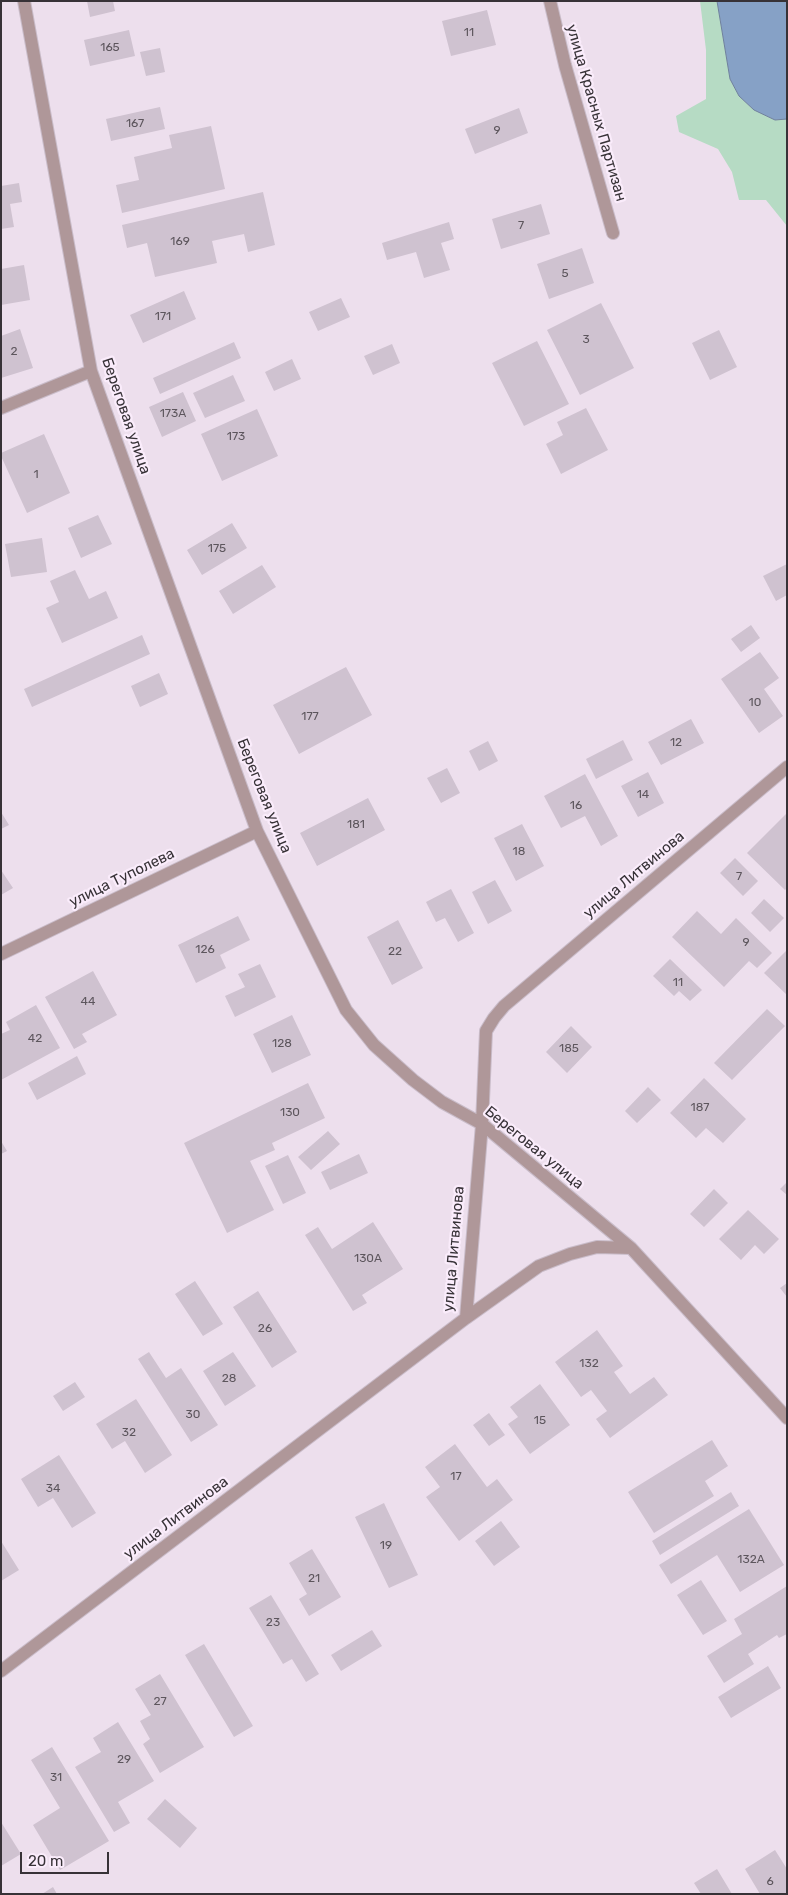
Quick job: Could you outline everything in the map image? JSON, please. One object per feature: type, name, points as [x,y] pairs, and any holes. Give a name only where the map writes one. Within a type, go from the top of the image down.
[{"type":"street","name":"Береговая улица","points":[[24,1],[91,371],[257,831],[346,1010],[374,1045],[413,1080],[442,1102],[482,1124],[632,1248],[787,1418]]},
{"type":"street","name":"улица Красных Партизан","points":[[550,1],[565,65],[613,233]]},
{"type":"street","points":[[1,408],[91,371]]},
{"type":"street","name":"улица Литвинова","points":[[1,1671],[466,1318],[482,1124],[486,1031],[504,1006],[787,767]]},
{"type":"street","name":"улица Туполева","points":[[1,954],[257,831]]},
{"type":"street","points":[[466,1318],[539,1266],[570,1254],[597,1247],[632,1248]]},
{"type":"green space","points":[[700,1],[717,1],[730,79],[739,96],[754,110],[775,120],[787,119],[787,226],[766,200],[739,200],[732,172],[718,149],[679,132],[676,116],[706,99],[706,50]]},
{"type":"water","points":[[717,1],[787,1],[787,119],[775,120],[754,110],[739,96],[730,79]]},
{"type":"building","points":[[87,1],[113,1],[115,11],[90,17]]},
{"type":"building","points":[[487,10],[496,45],[451,56],[442,21]]},
{"type":"building","points":[[129,30],[135,56],[90,66],[84,40]]},
{"type":"building","points":[[160,48],[165,72],[146,76],[140,52]]},
{"type":"building","points":[[160,107],[165,129],[111,141],[106,119]]},
{"type":"building","points":[[519,108],[528,133],[475,154],[465,129]]},
{"type":"building","points":[[211,126],[225,189],[122,213],[116,185],[139,180],[134,157],[172,148],[169,135]]},
{"type":"building","points":[[19,183],[22,202],[10,204],[14,227],[1,229],[1,186]]},
{"type":"building","points":[[263,192],[275,245],[248,252],[244,234],[212,241],[217,263],[155,277],[147,243],[127,248],[122,225]]},
{"type":"building","points":[[541,204],[550,234],[501,249],[492,219]]},
{"type":"building","points":[[449,222],[454,239],[441,243],[450,270],[424,278],[416,252],[387,260],[382,243]]},
{"type":"building","points":[[582,248],[594,283],[549,299],[537,264]]},
{"type":"building","points":[[24,265],[30,300],[1,305],[1,269]]},
{"type":"building","points":[[184,291],[196,319],[143,343],[130,315]]},
{"type":"building","points":[[341,298],[350,317],[318,331],[309,312]]},
{"type":"building","points":[[601,303],[634,368],[580,395],[547,330]]},
{"type":"building","points":[[20,329],[33,368],[1,378],[1,336]]},
{"type":"building","points":[[719,330],[737,367],[710,380],[692,343]]},
{"type":"building","points":[[537,341],[569,404],[524,426],[492,363]]},
{"type":"building","points":[[234,342],[241,358],[160,394],[153,378]]},
{"type":"building","points":[[392,344],[400,363],[373,375],[364,356]]},
{"type":"building","points":[[292,359],[301,379],[274,391],[265,372]]},
{"type":"building","points":[[233,375],[245,401],[205,418],[193,393]]},
{"type":"building","points":[[183,392],[196,421],[162,437],[149,407]]},
{"type":"building","points":[[586,408],[608,450],[561,474],[546,444],[563,435],[557,422]]},
{"type":"building","points":[[257,409],[278,456],[222,481],[201,434]]},
{"type":"building","points":[[44,434],[70,493],[27,513],[1,453]]},
{"type":"building","points":[[98,515],[112,544],[81,558],[68,528]]},
{"type":"building","points":[[232,523],[247,548],[202,575],[187,550]]},
{"type":"building","points":[[42,538],[47,572],[11,577],[5,544]]},
{"type":"building","points":[[787,564],[787,595],[776,601],[763,576]]},
{"type":"building","points":[[262,565],[276,587],[233,614],[219,591]]},
{"type":"building","points":[[75,570],[89,599],[106,591],[118,618],[62,643],[46,608],[59,602],[50,581]]},
{"type":"building","points":[[751,625],[760,638],[741,652],[731,639]]},
{"type":"building","points":[[142,635],[150,654],[32,707],[24,689]]},
{"type":"building","points":[[760,652],[779,678],[764,689],[783,716],[759,733],[721,679]]},
{"type":"building","points":[[346,667],[372,715],[299,754],[273,705]]},
{"type":"building","points":[[159,673],[168,694],[140,707],[131,686]]},
{"type":"building","points":[[691,719],[704,743],[661,765],[648,742]]},
{"type":"building","points":[[623,740],[633,760],[596,779],[586,759]]},
{"type":"building","points":[[488,741],[498,761],[479,771],[469,751]]},
{"type":"building","points":[[447,768],[460,793],[441,803],[427,778]]},
{"type":"building","points":[[648,772],[664,803],[638,817],[621,786]]},
{"type":"building","points":[[585,774],[618,836],[601,846],[585,816],[561,828],[544,796]]},
{"type":"building","points":[[368,798],[385,830],[317,866],[300,833]]},
{"type":"building","points":[[1,812],[9,825],[1,829]]},
{"type":"building","points":[[787,813],[787,888],[785,890],[747,853]]},
{"type":"building","points":[[522,824],[544,866],[516,881],[494,838]]},
{"type":"building","points":[[735,858],[758,881],[743,896],[720,873]]},
{"type":"building","points":[[1,870],[13,888],[1,895]]},
{"type":"building","points":[[495,880],[512,911],[488,924],[472,892]]},
{"type":"building","points":[[451,889],[474,933],[458,942],[445,918],[436,922],[426,902]]},
{"type":"building","points":[[764,899],[784,918],[770,932],[751,913]]},
{"type":"building","points":[[697,911],[721,934],[736,918],[772,953],[757,968],[749,961],[724,987],[672,937]]},
{"type":"building","points":[[238,916],[250,940],[220,955],[226,968],[196,983],[178,945]]},
{"type":"building","points":[[398,920],[423,968],[392,985],[367,937]]},
{"type":"building","points":[[787,950],[787,995],[764,973]]},
{"type":"building","points":[[670,959],[702,990],[690,1001],[679,991],[674,996],[653,976]]},
{"type":"building","points":[[260,964],[276,997],[235,1017],[225,996],[245,987],[238,974]]},
{"type":"building","points":[[93,971],[117,1015],[82,1034],[87,1042],[74,1049],[45,997]]},
{"type":"building","points":[[36,1005],[60,1048],[1,1080],[1,1034],[10,1030],[6,1022]]},
{"type":"building","points":[[767,1009],[785,1026],[732,1080],[714,1063]]},
{"type":"building","points":[[292,1015],[311,1055],[272,1073],[253,1034]]},
{"type":"building","points":[[571,1026],[592,1047],[567,1073],[546,1052]]},
{"type":"building","points":[[77,1056],[86,1074],[37,1100],[28,1083]]},
{"type":"building","points":[[704,1078],[746,1119],[723,1143],[706,1128],[696,1138],[670,1113]]},
{"type":"building","points":[[308,1083],[325,1118],[272,1143],[275,1150],[250,1161],[274,1210],[227,1233],[184,1143]]},
{"type":"building","points":[[648,1087],[661,1100],[637,1123],[625,1111]]},
{"type":"building","points":[[328,1131],[340,1144],[311,1170],[298,1157]]},
{"type":"building","points":[[1,1141],[7,1151],[1,1154]]},
{"type":"building","points":[[359,1154],[368,1173],[330,1190],[321,1172]]},
{"type":"building","points":[[288,1155],[306,1193],[283,1204],[265,1166]]},
{"type":"building","points":[[787,1182],[787,1195],[780,1189]]},
{"type":"building","points":[[714,1189],[728,1203],[704,1227],[690,1214]]},
{"type":"building","points":[[748,1210],[779,1239],[764,1254],[755,1245],[741,1260],[719,1239]]},
{"type":"building","points":[[373,1222],[403,1269],[362,1295],[367,1303],[353,1311],[305,1235],[318,1227],[332,1249]]},
{"type":"building","points":[[195,1281],[223,1324],[203,1336],[175,1294]]},
{"type":"building","points":[[787,1283],[787,1297],[780,1288]]},
{"type":"building","points":[[258,1291],[297,1352],[272,1368],[233,1307]]},
{"type":"building","points":[[597,1330],[623,1366],[614,1372],[630,1394],[654,1377],[668,1395],[610,1438],[596,1419],[607,1411],[591,1390],[581,1397],[555,1362]]},
{"type":"building","points":[[149,1352],[166,1378],[181,1368],[218,1425],[191,1442],[138,1359]]},
{"type":"building","points":[[233,1352],[256,1386],[225,1406],[203,1371]]},
{"type":"building","points":[[75,1382],[85,1397],[63,1411],[53,1396]]},
{"type":"building","points":[[540,1384],[570,1425],[530,1454],[508,1424],[518,1417],[510,1407]]},
{"type":"building","points":[[136,1399],[172,1455],[145,1473],[125,1441],[112,1449],[96,1424]]},
{"type":"building","points":[[489,1413],[505,1435],[489,1446],[473,1425]]},
{"type":"building","points":[[712,1440],[728,1466],[705,1481],[714,1496],[654,1533],[628,1492]]},
{"type":"building","points":[[455,1444],[487,1487],[497,1479],[513,1500],[459,1541],[426,1497],[440,1487],[425,1467]]},
{"type":"building","points":[[59,1455],[96,1513],[72,1528],[53,1498],[38,1507],[21,1479]]},
{"type":"building","points":[[731,1492],[739,1506],[660,1555],[652,1541]]},
{"type":"building","points":[[384,1503],[418,1575],[389,1588],[355,1517]]},
{"type":"building","points":[[749,1509],[784,1565],[740,1592],[717,1555],[671,1584],[659,1565]]},
{"type":"building","points":[[501,1521],[520,1547],[494,1566],[475,1541]]},
{"type":"building","points":[[1,1541],[19,1570],[1,1581]]},
{"type":"building","points":[[312,1549],[341,1597],[309,1616],[299,1599],[307,1594],[289,1563]]},
{"type":"building","points":[[701,1580],[727,1621],[703,1635],[677,1595]]},
{"type":"building","points":[[787,1586],[787,1634],[779,1638],[777,1635],[748,1654],[754,1664],[724,1683],[707,1656],[742,1634],[734,1619]]},
{"type":"building","points":[[271,1595],[319,1674],[306,1682],[292,1659],[283,1664],[249,1608]]},
{"type":"building","points":[[372,1630],[382,1646],[341,1671],[331,1655]]},
{"type":"building","points":[[204,1644],[253,1726],[234,1737],[185,1655]]},
{"type":"building","points":[[768,1666],[781,1688],[731,1718],[718,1697]]},
{"type":"building","points":[[160,1674],[204,1747],[160,1773],[143,1744],[150,1739],[140,1721],[151,1715],[135,1689]]},
{"type":"building","points":[[118,1722],[154,1781],[118,1802],[130,1823],[114,1832],[75,1767],[101,1752],[93,1738]]},
{"type":"building","points":[[52,1747],[109,1841],[60,1870],[33,1825],[60,1808],[31,1760]]},
{"type":"building","points":[[165,1799],[197,1828],[180,1848],[147,1819]]},
{"type":"building","points":[[1,1822],[21,1854],[1,1866]]},
{"type":"building","points":[[775,1850],[787,1869],[787,1894],[760,1894],[745,1869]]},
{"type":"building","points":[[717,1869],[732,1894],[701,1894],[694,1883]]},
{"type":"building","points":[[53,1887],[57,1894],[42,1894]]}]
